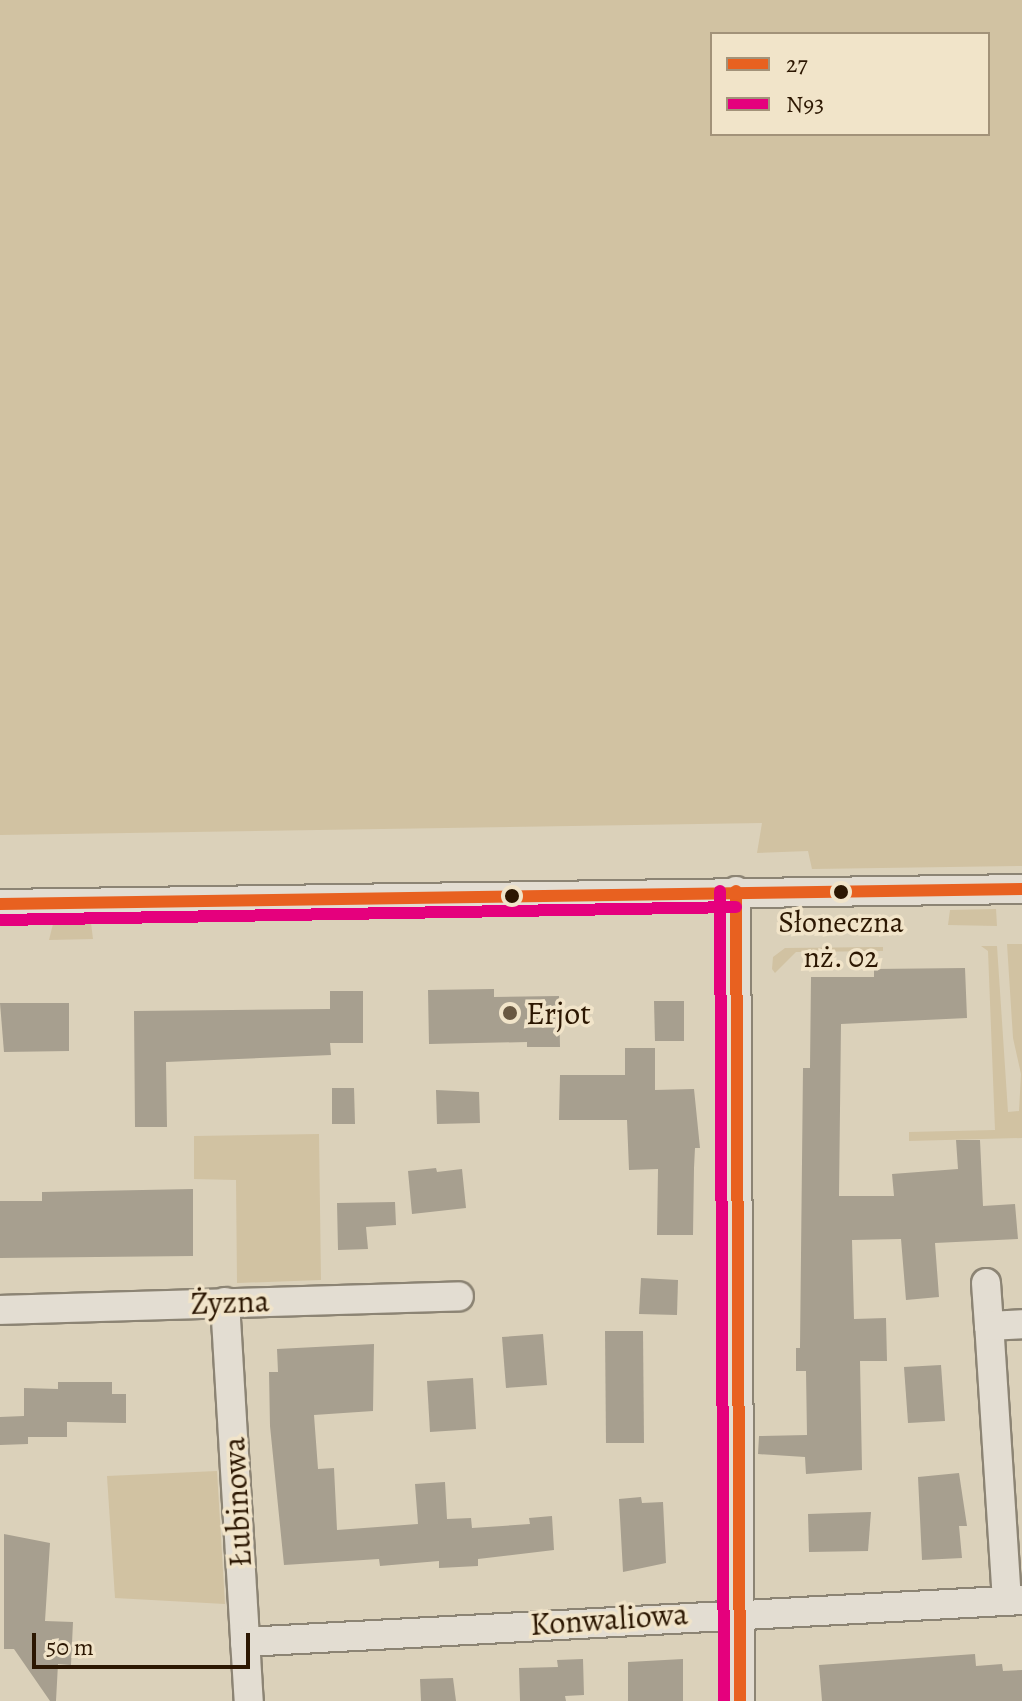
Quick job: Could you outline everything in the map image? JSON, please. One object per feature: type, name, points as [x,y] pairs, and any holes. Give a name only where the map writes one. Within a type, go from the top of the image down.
[{"type":"street","points":[[0,904],[1022,889]]},
{"type":"street","points":[[736,891],[737,1614],[740,1701]]},
{"type":"street","points":[[986,1283],[1015,1600]]},
{"type":"street","name":"Żyzna","points":[[0,1310],[459,1296]]},
{"type":"street","name":"Łubinowa","points":[[225,1302],[249,1701]]},
{"type":"street","points":[[989,1326],[1022,1324]]},
{"type":"street","name":"Konwaliowa","points":[[245,1642],[1015,1600]]},
{"type":"shaded area","points":[[0,0],[1022,0],[1022,866],[812,869],[808,851],[757,853],[762,823],[0,835]]},
{"type":"shaded area","points":[[996,909],[997,926],[948,925],[950,910]]},
{"type":"shaded area","points":[[91,923],[93,939],[49,940],[53,924]]},
{"type":"shaded area","points":[[1007,944],[1022,944],[1022,1138],[909,1141],[909,1132],[995,1130],[988,951],[981,946],[997,946],[1008,1112],[1019,1111],[1021,1074],[1013,1038]]},
{"type":"shaded area","points":[[883,947],[883,951],[796,952],[775,973],[772,969],[773,957],[785,948]]},
{"type":"shaded area","points":[[319,1134],[321,1280],[237,1283],[236,1180],[194,1179],[194,1136]]},
{"type":"shaded area","points":[[217,1471],[225,1604],[115,1598],[107,1476]]},
{"type":"building","points":[[965,968],[967,1018],[841,1024],[839,1196],[894,1196],[892,1174],[958,1169],[956,1140],[980,1140],[983,1206],[1015,1204],[1018,1239],[935,1243],[939,1297],[906,1300],[901,1239],[852,1240],[854,1319],[886,1318],[887,1361],[860,1361],[862,1470],[806,1474],[805,1457],[758,1454],[759,1436],[807,1435],[806,1371],[796,1371],[796,1348],[800,1348],[803,1068],[810,1068],[811,977],[874,977],[874,969]]},
{"type":"building","points":[[494,989],[494,997],[559,996],[560,1047],[527,1047],[527,1042],[429,1044],[428,990]]},
{"type":"building","points":[[330,991],[363,991],[363,1043],[330,1043],[331,1055],[166,1062],[167,1127],[135,1127],[134,1011],[330,1009]]},
{"type":"building","points":[[654,1001],[684,1001],[684,1041],[655,1041]]},
{"type":"building","points":[[0,1003],[69,1003],[69,1051],[4,1052]]},
{"type":"building","points":[[625,1048],[655,1048],[655,1090],[694,1089],[700,1148],[695,1148],[693,1235],[657,1235],[658,1169],[629,1170],[627,1120],[559,1120],[560,1075],[625,1075]]},
{"type":"building","points":[[332,1088],[354,1088],[355,1124],[332,1124]]},
{"type":"building","points":[[436,1090],[479,1092],[480,1123],[437,1124]]},
{"type":"building","points":[[436,1168],[437,1172],[462,1169],[466,1208],[412,1214],[408,1171]]},
{"type":"building","points":[[193,1189],[193,1256],[0,1258],[0,1201],[42,1201],[42,1192]]},
{"type":"building","points":[[395,1202],[396,1225],[366,1227],[368,1249],[338,1250],[337,1203]]},
{"type":"building","points":[[641,1278],[678,1280],[677,1315],[639,1314]]},
{"type":"building","points":[[605,1331],[643,1331],[644,1443],[606,1443]]},
{"type":"building","points":[[543,1334],[547,1385],[506,1388],[502,1337]]},
{"type":"building","points":[[374,1344],[373,1411],[314,1415],[318,1469],[334,1468],[337,1530],[418,1524],[415,1484],[445,1482],[447,1519],[471,1518],[472,1528],[530,1524],[529,1518],[552,1516],[554,1550],[478,1559],[478,1566],[439,1568],[439,1561],[380,1566],[379,1559],[284,1565],[270,1426],[269,1372],[278,1372],[277,1349]]},
{"type":"building","points":[[941,1365],[945,1421],[908,1423],[904,1367]]},
{"type":"building","points":[[473,1378],[476,1429],[430,1432],[427,1381]]},
{"type":"building","points":[[58,1382],[112,1382],[112,1394],[126,1394],[126,1423],[67,1422],[67,1437],[28,1437],[28,1444],[0,1445],[0,1417],[24,1416],[24,1388],[58,1389]]},
{"type":"building","points":[[959,1473],[967,1526],[959,1526],[962,1558],[922,1560],[918,1477]]},
{"type":"building","points":[[641,1497],[642,1503],[663,1502],[666,1563],[623,1572],[619,1499]]},
{"type":"building","points":[[871,1512],[868,1551],[809,1552],[808,1514]]},
{"type":"building","points":[[4,1534],[50,1543],[45,1621],[73,1622],[71,1665],[58,1664],[56,1701],[50,1701],[14,1649],[4,1649]]},
{"type":"building","points":[[975,1654],[976,1666],[1002,1664],[1003,1671],[1022,1670],[1022,1701],[822,1701],[819,1665]]},
{"type":"building","points":[[583,1659],[584,1695],[565,1696],[566,1701],[520,1701],[519,1668],[558,1667],[557,1660]]},
{"type":"building","points":[[683,1659],[683,1701],[628,1701],[628,1662]]},
{"type":"building","points":[[453,1678],[456,1701],[421,1701],[420,1679]]},
{"type":"transit line","name":"27","points":[[0,904],[1022,889]]},
{"type":"transit line","name":"N93","points":[[720,891],[724,1701]]},
{"type":"transit line","name":"27","points":[[736,891],[740,1701]]},
{"type":"transit line","name":"N93","points":[[0,920],[736,907]]},
{"type":"place","name":"Słoneczna nż. 02","points":[[841,892]]},
{"type":"place","name":"Erjot","points":[[510,1013]]}]
